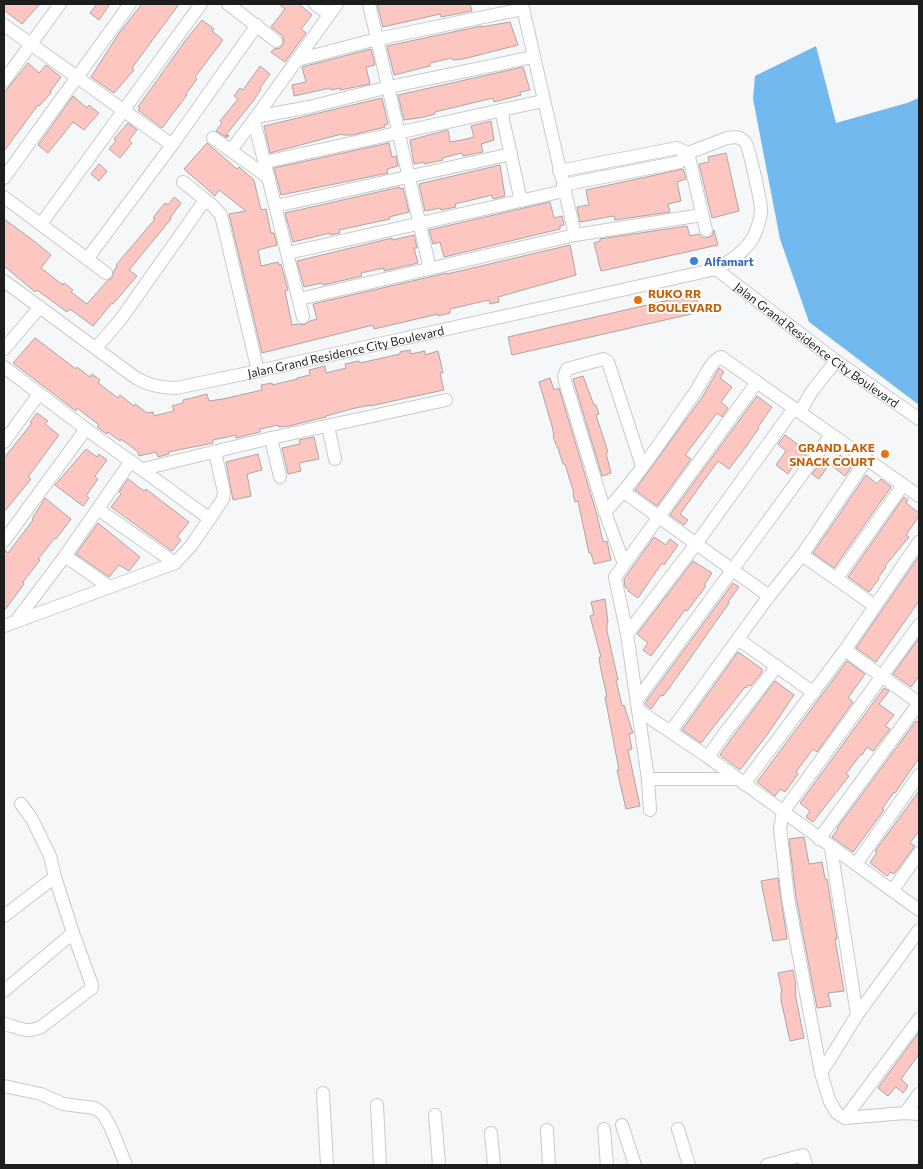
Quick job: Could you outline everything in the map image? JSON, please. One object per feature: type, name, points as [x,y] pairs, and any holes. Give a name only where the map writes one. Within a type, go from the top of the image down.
[{"type":"street","points":[[4,81],[60,4]]},
{"type":"street","points":[[4,178],[130,4]]},
{"type":"street","points":[[41,224],[201,4]]},
{"type":"street","points":[[228,4],[276,41]]},
{"type":"street","points":[[231,150],[333,9],[315,4]]},
{"type":"street","points":[[369,4],[430,269]]},
{"type":"street","points":[[297,60],[377,39],[522,6],[575,235]]},
{"type":"street","points":[[4,25],[172,145]]},
{"type":"street","points":[[87,259],[172,145],[257,25]]},
{"type":"street","points":[[255,119],[389,87],[533,57]]},
{"type":"street","points":[[265,162],[543,101]]},
{"type":"street","points":[[500,110],[521,201]]},
{"type":"street","points":[[255,119],[303,317]]},
{"type":"street","name":"Jalan Grand Residence City Boulevard","points":[[4,281],[136,378],[145,383],[166,388],[176,388],[716,269],[735,258],[754,236],[761,210],[748,146],[740,138],[734,137],[688,153]]},
{"type":"street","points":[[213,138],[269,178]]},
{"type":"street","points":[[559,171],[678,148],[688,153]]},
{"type":"street","points":[[288,253],[521,201],[564,188],[680,162],[688,153]]},
{"type":"street","points":[[688,153],[706,230]]},
{"type":"street","points":[[276,206],[510,154]]},
{"type":"street","points":[[183,182],[219,210],[221,215],[258,371]]},
{"type":"street","points":[[4,197],[106,272]]},
{"type":"street","points":[[96,348],[121,318],[205,200]]},
{"type":"street","points":[[299,299],[575,235],[702,215]]},
{"type":"street","name":"Jalan Grand Residence City Boulevard","points":[[716,269],[836,361],[919,419]]},
{"type":"street","points":[[4,348],[40,307]]},
{"type":"street","points":[[605,512],[624,492],[697,389],[716,358],[722,357],[919,496]]},
{"type":"street","points":[[624,564],[605,512],[565,381],[564,376],[567,369],[603,359],[608,362],[642,466]]},
{"type":"street","points":[[627,634],[836,361]]},
{"type":"street","points":[[4,367],[86,429],[210,518]]},
{"type":"street","points":[[650,810],[648,779],[627,634],[615,577],[756,382]]},
{"type":"street","points":[[4,442],[39,394]]},
{"type":"street","points":[[143,469],[271,438],[446,400]]},
{"type":"street","points":[[328,426],[335,459]]},
{"type":"street","points":[[4,541],[86,429]]},
{"type":"street","points":[[637,705],[831,435]]},
{"type":"street","points":[[271,438],[280,477]]},
{"type":"street","points":[[7,624],[175,563],[191,546],[224,497],[215,452]]},
{"type":"street","points":[[671,731],[769,596],[802,554],[866,460]]},
{"type":"street","points":[[7,624],[65,556],[132,461]]},
{"type":"street","points":[[837,578],[903,484]]},
{"type":"street","points":[[624,492],[769,596]]},
{"type":"street","points":[[99,510],[175,563]]},
{"type":"street","points":[[741,781],[814,693],[919,542]]},
{"type":"street","points":[[802,554],[875,606]]},
{"type":"street","points":[[65,556],[108,586]]},
{"type":"street","points":[[919,625],[783,812],[780,828],[788,898],[821,1073],[830,1102],[837,1113],[845,1118],[904,1113],[919,1114]]},
{"type":"street","points":[[738,639],[814,693]]},
{"type":"street","points":[[819,839],[919,703],[845,650]]},
{"type":"street","points":[[708,757],[777,666]]},
{"type":"street","points":[[637,705],[831,848],[919,910]]},
{"type":"street","points":[[856,864],[919,775]]},
{"type":"street","points":[[648,779],[741,781]]},
{"type":"street","points":[[4,1024],[32,1030],[41,1026],[92,988],[92,981],[73,933],[50,856],[32,819],[21,804]]},
{"type":"street","points":[[831,848],[858,1015]]},
{"type":"street","points":[[893,890],[919,853]]},
{"type":"street","points":[[4,916],[55,877]]},
{"type":"street","points":[[821,1073],[858,1015],[919,930]]},
{"type":"street","points":[[4,991],[73,933]]},
{"type":"street","points":[[845,1118],[919,1020]]},
{"type":"street","points":[[4,1086],[41,1094],[63,1104],[95,1108],[103,1114],[112,1128],[126,1165]]},
{"type":"street","points":[[323,1094],[327,1165]]},
{"type":"street","points":[[904,1113],[919,1094]]},
{"type":"street","points":[[377,1105],[380,1165]]},
{"type":"street","points":[[435,1115],[439,1165]]},
{"type":"street","points":[[622,1125],[635,1165]]},
{"type":"street","points":[[604,1129],[607,1165]]},
{"type":"street","points":[[678,1129],[690,1165]]},
{"type":"street","points":[[547,1130],[549,1165]]},
{"type":"street","points":[[491,1133],[494,1165]]},
{"type":"street","points":[[767,1165],[803,1155],[806,1165]]},
{"type":"water","points":[[816,46],[836,123],[919,98],[919,405],[809,322],[780,239],[753,99],[755,76]]},
{"type":"building","points":[[4,4],[40,4],[22,24],[4,10]]},
{"type":"building","points":[[97,4],[110,4],[99,20],[90,13]]},
{"type":"building","points":[[142,4],[179,4],[132,68],[134,70],[114,93],[91,77],[119,33]]},
{"type":"building","points":[[279,4],[299,4],[312,15],[301,29],[306,33],[285,62],[271,52],[274,49],[280,48],[284,43],[283,36],[271,27],[285,9]]},
{"type":"building","points":[[377,4],[470,4],[472,11],[441,17],[440,14],[383,27]]},
{"type":"building","points":[[202,20],[214,29],[212,31],[223,40],[195,77],[197,79],[187,95],[162,128],[138,110],[140,108],[138,107]]},
{"type":"building","points":[[510,22],[518,45],[463,59],[453,60],[452,58],[430,63],[430,66],[394,75],[387,46],[481,26]]},
{"type":"building","points":[[371,49],[375,65],[366,67],[370,84],[340,90],[340,88],[331,90],[330,88],[294,96],[292,85],[306,82],[302,67]]},
{"type":"building","points":[[28,63],[39,73],[46,65],[61,77],[51,93],[38,105],[4,151],[4,93]]},
{"type":"building","points":[[260,66],[270,74],[254,100],[225,136],[229,135],[227,138],[216,131],[222,123],[220,121],[238,99],[234,96],[240,88],[243,90]]},
{"type":"building","points":[[523,67],[530,90],[520,92],[521,95],[494,102],[493,98],[435,112],[435,114],[424,117],[404,120],[398,95]]},
{"type":"building","points":[[73,96],[87,108],[89,105],[99,113],[84,130],[73,122],[48,153],[38,145]]},
{"type":"building","points":[[382,98],[388,124],[384,125],[385,127],[352,135],[342,134],[270,153],[264,126]]},
{"type":"building","points":[[491,121],[494,140],[481,144],[483,152],[463,156],[462,153],[442,158],[443,160],[414,164],[410,140],[448,130],[450,142],[462,140],[474,137],[471,126]]},
{"type":"building","points":[[128,123],[137,130],[129,140],[132,143],[120,158],[109,149],[116,141],[114,139]]},
{"type":"building","points":[[207,143],[237,169],[239,167],[254,180],[261,210],[266,209],[271,233],[274,233],[277,245],[258,250],[261,266],[278,262],[279,265],[281,264],[288,290],[285,291],[292,325],[304,325],[317,319],[313,304],[570,245],[576,275],[498,297],[499,302],[490,304],[489,300],[450,309],[450,313],[438,316],[438,314],[374,329],[373,325],[262,353],[229,214],[246,211],[219,190],[215,196],[184,169]]},
{"type":"building","points":[[389,143],[392,157],[396,156],[398,166],[387,169],[388,173],[281,195],[274,168]]},
{"type":"building","points":[[726,153],[739,211],[712,218],[699,164],[709,162],[708,157]]},
{"type":"building","points":[[99,164],[107,171],[99,181],[91,174]]},
{"type":"building","points":[[500,165],[505,196],[493,199],[492,195],[455,204],[456,207],[425,211],[419,184]]},
{"type":"building","points":[[683,169],[686,179],[677,182],[681,201],[668,204],[670,212],[615,220],[614,216],[580,222],[577,207],[589,205],[586,190]]},
{"type":"building","points":[[400,187],[400,189],[403,188],[409,212],[389,217],[390,219],[339,230],[340,233],[330,235],[330,233],[293,242],[285,213]]},
{"type":"building","points":[[174,197],[181,203],[171,219],[129,270],[137,276],[93,326],[70,309],[67,312],[37,290],[35,292],[4,266],[4,219],[51,255],[41,268],[63,285],[64,283],[73,290],[71,292],[87,304],[107,281],[112,278],[116,265],[155,219],[153,218],[159,210],[165,203],[168,205]]},
{"type":"building","points":[[550,202],[554,218],[562,216],[564,225],[560,226],[560,229],[444,257],[440,242],[433,244],[429,230]]},
{"type":"building","points":[[687,226],[690,236],[699,234],[703,238],[712,236],[714,230],[718,245],[601,271],[594,243],[600,241],[600,239]]},
{"type":"building","points":[[414,235],[417,248],[414,248],[418,263],[384,271],[384,268],[361,273],[362,276],[323,285],[322,283],[304,287],[297,261],[392,238],[392,240]]},
{"type":"building","points":[[695,294],[700,312],[512,355],[508,337]]},
{"type":"building","points":[[35,338],[76,369],[77,367],[90,377],[92,374],[100,380],[98,383],[118,398],[120,395],[147,413],[153,412],[154,416],[174,411],[172,406],[183,403],[183,400],[207,394],[209,401],[223,399],[262,390],[261,385],[272,383],[272,385],[310,375],[309,370],[325,366],[326,373],[346,368],[345,364],[359,361],[360,363],[410,350],[411,354],[425,351],[425,355],[438,351],[443,373],[440,373],[444,390],[351,409],[289,426],[279,427],[278,425],[260,429],[260,432],[236,438],[236,435],[213,440],[213,443],[168,452],[169,454],[158,457],[156,452],[139,456],[138,452],[121,439],[120,441],[97,427],[99,425],[77,408],[76,411],[13,363]]},
{"type":"building","points":[[719,368],[724,372],[720,378],[732,387],[721,402],[728,408],[722,417],[717,413],[685,455],[691,459],[657,506],[635,490],[703,396]]},
{"type":"building","points":[[583,376],[599,414],[596,415],[608,452],[606,453],[611,473],[602,476],[573,379]]},
{"type":"building","points":[[550,378],[554,390],[559,388],[597,515],[603,542],[607,541],[611,560],[594,564],[591,553],[589,553],[578,501],[575,502],[565,464],[563,464],[553,436],[552,426],[539,382]]},
{"type":"building","points":[[757,396],[772,407],[729,469],[718,461],[680,514],[688,520],[684,525],[670,515]]},
{"type":"building","points":[[37,413],[48,421],[45,424],[59,435],[28,477],[31,479],[4,512],[4,458],[32,423],[30,422]]},
{"type":"building","points":[[785,435],[808,452],[799,465],[796,462],[788,474],[776,465],[786,451],[778,444]]},
{"type":"building","points":[[314,437],[319,459],[299,463],[301,471],[288,474],[282,448],[300,444],[299,440]]},
{"type":"building","points":[[86,449],[97,457],[99,454],[107,460],[95,476],[98,479],[86,496],[89,498],[83,506],[55,485]]},
{"type":"building","points":[[258,454],[262,470],[247,474],[251,496],[233,500],[226,462]]},
{"type":"building","points":[[840,455],[852,466],[845,476],[832,466]]},
{"type":"building","points":[[824,459],[830,463],[819,479],[812,474]]},
{"type":"building","points":[[866,475],[877,484],[881,479],[891,487],[834,568],[813,553]]},
{"type":"building","points":[[128,479],[144,491],[146,489],[189,522],[177,537],[181,540],[172,551],[111,507],[121,494],[119,492]]},
{"type":"building","points":[[904,497],[908,500],[906,503],[919,513],[919,516],[906,535],[909,537],[885,566],[879,579],[869,592],[848,577]]},
{"type":"building","points":[[45,498],[71,519],[38,559],[40,560],[4,611],[4,549],[8,553],[33,520]]},
{"type":"building","points":[[98,523],[140,557],[129,571],[119,565],[109,577],[76,554]]},
{"type":"building","points":[[654,537],[666,545],[670,539],[678,545],[664,565],[662,563],[638,598],[625,587],[624,579]]},
{"type":"building","points":[[919,556],[919,601],[876,662],[856,648]]},
{"type":"building","points":[[693,561],[712,573],[704,585],[706,586],[687,611],[685,610],[651,656],[643,650],[648,643],[637,634]]},
{"type":"building","points":[[733,583],[739,587],[729,603],[670,687],[663,696],[661,695],[651,709],[645,703]]},
{"type":"building","points":[[605,599],[608,622],[607,631],[618,680],[616,680],[622,706],[624,705],[633,733],[629,734],[632,749],[628,750],[640,806],[626,809],[617,770],[619,770],[600,665],[599,657],[601,657],[590,616],[594,615],[591,602]]},
{"type":"building","points":[[919,638],[919,676],[911,687],[893,674]]},
{"type":"building","points":[[738,652],[762,669],[762,672],[751,686],[745,687],[701,743],[682,730]]},
{"type":"building","points":[[847,661],[865,674],[848,698],[853,702],[817,752],[813,749],[796,772],[798,774],[785,792],[780,789],[775,796],[757,782]]},
{"type":"building","points":[[775,681],[794,695],[740,770],[720,755]]},
{"type":"building","points":[[884,688],[889,691],[879,704],[894,715],[885,726],[890,729],[873,751],[867,747],[861,754],[846,774],[849,776],[813,822],[806,817],[810,811],[800,803]]},
{"type":"building","points":[[916,721],[919,723],[919,758],[853,852],[832,837]]},
{"type":"building","points":[[919,791],[919,831],[910,843],[915,846],[894,874],[891,872],[887,876],[870,863],[877,852],[875,851]]},
{"type":"building","points":[[804,837],[809,864],[822,862],[825,879],[827,879],[844,991],[828,993],[831,1006],[817,1008],[796,897],[789,839]]},
{"type":"building","points":[[778,878],[787,939],[773,941],[761,881]]},
{"type":"building","points":[[793,970],[796,985],[795,993],[804,1038],[790,1041],[781,1000],[782,992],[778,973]]},
{"type":"building","points":[[919,1032],[919,1054],[901,1079],[908,1086],[903,1093],[896,1087],[888,1096],[878,1088]]},
{"type":"place","name":"Alfamart","points":[[694,261]]},
{"type":"place","name":"RUKO RR BOULEVARD","points":[[638,300]]},
{"type":"place","name":"GRAND LAKE SNACK COURT","points":[[885,454]]}]
